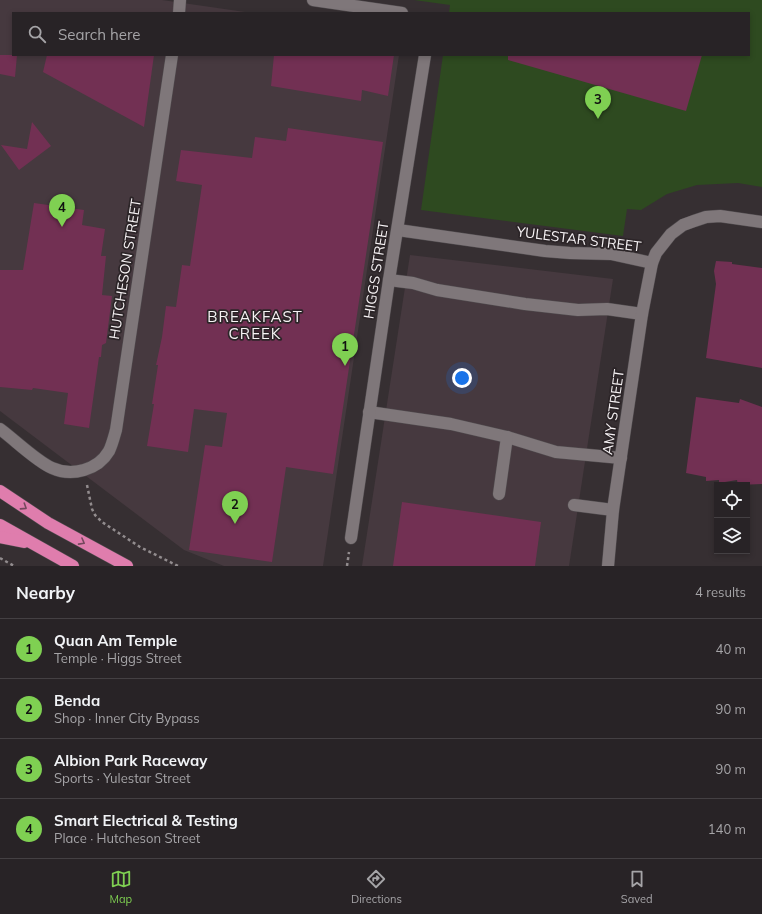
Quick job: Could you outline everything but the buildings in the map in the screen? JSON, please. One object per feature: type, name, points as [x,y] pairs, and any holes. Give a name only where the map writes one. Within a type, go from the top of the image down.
[{"type":"highway","points":[[0,491],[48,523],[127,566]]},
{"type":"highway","points":[[0,524],[72,566]]},
{"type":"highway","points":[[0,537],[33,544]]},
{"type":"street","points":[[178,12],[180,0]]},
{"type":"street","points":[[313,0],[395,12]]},
{"type":"street","name":"HUTCHESON STREET","points":[[83,476],[90,468],[105,456],[109,450],[116,430],[172,56]]},
{"type":"street","name":"HIGGS STREET","points":[[351,538],[424,56]]},
{"type":"street","name":"YULESTAR STREET","points":[[398,230],[545,251],[611,254],[652,262],[656,253],[671,234],[683,225],[706,217],[720,216],[762,222]]},
{"type":"street","name":"AMY STREET","points":[[608,566],[613,510],[642,314],[652,262]]},
{"type":"street","points":[[389,280],[413,283],[437,290],[525,304],[578,310],[607,309],[642,314]]},
{"type":"street","points":[[369,412],[451,424],[556,452],[621,458]]},
{"type":"street","points":[[0,429],[53,468],[83,476]]},
{"type":"street","points":[[499,494],[506,438]]},
{"type":"street","points":[[574,505],[613,510]]},
{"type":"path","points":[[83,476],[94,515],[140,547],[178,566]]},
{"type":"path","points":[[0,558],[14,566]]},
{"type":"shaded area","points":[[0,0],[162,0],[245,12],[12,12],[12,56],[399,56],[323,566],[224,566],[184,550],[0,411]]},
{"type":"shaded area","points":[[410,255],[613,279],[569,566],[362,566]]},
{"type":"green space","points":[[414,0],[762,0],[762,187],[738,183],[697,185],[667,194],[641,210],[627,209],[623,236],[421,210],[443,56],[750,56],[750,12],[449,12],[450,5]]},
{"type":"place","name":"Albion Park Raceway","points":[[598,119]]},
{"type":"place","name":"Smart Electrical & Testing","points":[[62,227]]},
{"type":"place","name":"Quan Am Temple","points":[[345,366]]},
{"type":"place","name":"Benda","points":[[235,524]]},
{"type":"district","name":"BREAKFAST CREEK","points":[[255,324]]}]
